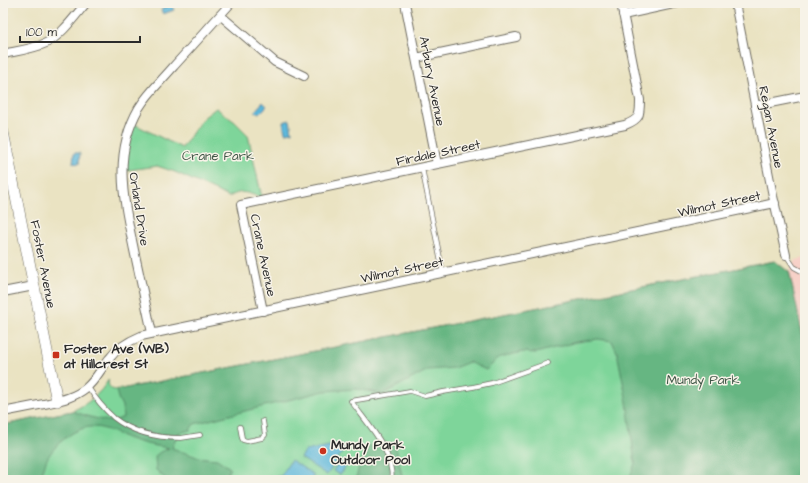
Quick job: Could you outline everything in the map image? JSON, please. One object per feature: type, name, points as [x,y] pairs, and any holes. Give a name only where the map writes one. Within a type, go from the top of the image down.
[{"type":"street","points":[[3,54],[48,43],[60,33],[86,3]]},
{"type":"street","name":"Orland Drive","points":[[152,334],[124,202],[122,160],[125,142],[138,109],[150,92],[231,3]]},
{"type":"street","name":"Arbury Avenue","points":[[405,3],[437,164]]},
{"type":"street","points":[[621,3],[623,15],[678,3]]},
{"type":"street","name":"Regan Avenue","points":[[735,3],[786,255]]},
{"type":"street","points":[[220,15],[275,62],[304,76]]},
{"type":"street","name":"Firdale Street","points":[[241,205],[625,125],[633,122],[638,118],[640,100],[623,15]]},
{"type":"street","points":[[416,58],[516,37]]},
{"type":"street","points":[[755,106],[805,96]]},
{"type":"street","name":"Foster Avenue","points":[[3,132],[7,169],[34,286],[57,401]]},
{"type":"street","name":"Wilmot Street","points":[[3,412],[57,401],[76,395],[87,387],[108,359],[121,347],[136,338],[775,204]]},
{"type":"street","name":"Crane Avenue","points":[[241,205],[263,311]]},
{"type":"street","points":[[3,292],[34,286]]},
{"type":"lane","points":[[422,167],[443,273]]},
{"type":"lane","points":[[786,255],[794,267],[805,272]]},
{"type":"lane","points":[[392,480],[392,471],[386,451],[380,440],[352,401],[410,391],[425,396],[472,387],[492,383],[548,363]]},
{"type":"lane","points":[[87,387],[108,412],[120,422],[138,431],[160,436],[183,438],[200,435]]},
{"type":"lane","points":[[240,427],[243,440],[247,441],[262,438],[265,435],[263,421]]},
{"type":"shaded area","points":[[805,258],[805,352],[789,271],[796,260]]},
{"type":"green space","name":"Crane Park","points":[[216,108],[235,122],[248,135],[262,198],[249,193],[241,192],[229,197],[175,172],[157,166],[122,171],[132,123],[182,148],[202,119]]},
{"type":"green space","name":"Mundy Park","points":[[775,261],[778,273],[789,271],[805,352],[805,480],[3,480],[3,425],[72,411],[93,398],[109,379],[108,383],[110,387],[116,390]]},
{"type":"green space","points":[[775,261],[789,271],[805,346],[805,480],[629,480],[635,463],[627,402],[617,352],[612,341],[598,339],[576,342],[536,353],[523,352],[500,357],[486,370],[469,362],[454,368],[428,370],[383,394],[357,389],[324,391],[194,424],[190,430],[178,433],[172,448],[197,457],[217,459],[230,468],[224,480],[167,480],[156,470],[155,456],[169,448],[154,446],[98,427],[93,427],[73,433],[60,442],[47,459],[41,480],[3,480],[3,425],[72,411],[90,417],[115,421],[123,417],[122,406],[116,390]]},
{"type":"green space","points":[[384,443],[395,443],[403,480],[356,480],[360,460],[368,447]]},
{"type":"water","points":[[171,4],[174,10],[163,14],[161,10]]},
{"type":"water","points":[[263,102],[267,106],[259,114],[255,111]]},
{"type":"water","points":[[290,120],[292,132],[285,133],[283,122]]},
{"type":"water","points":[[74,153],[80,153],[79,164],[73,163]]},
{"type":"water","points":[[339,444],[345,448],[327,475],[301,458],[305,451]]},
{"type":"water","points":[[291,460],[314,475],[311,480],[268,480],[268,477],[281,476]]},
{"type":"water","points":[[343,460],[348,463],[340,475],[333,471],[338,463],[340,464]]},
{"type":"place","name":"Foster Ave (WB) at Hillcrest St","points":[[56,355]]},
{"type":"place","name":"Mundy Park Outdoor Pool","points":[[323,451]]}]
